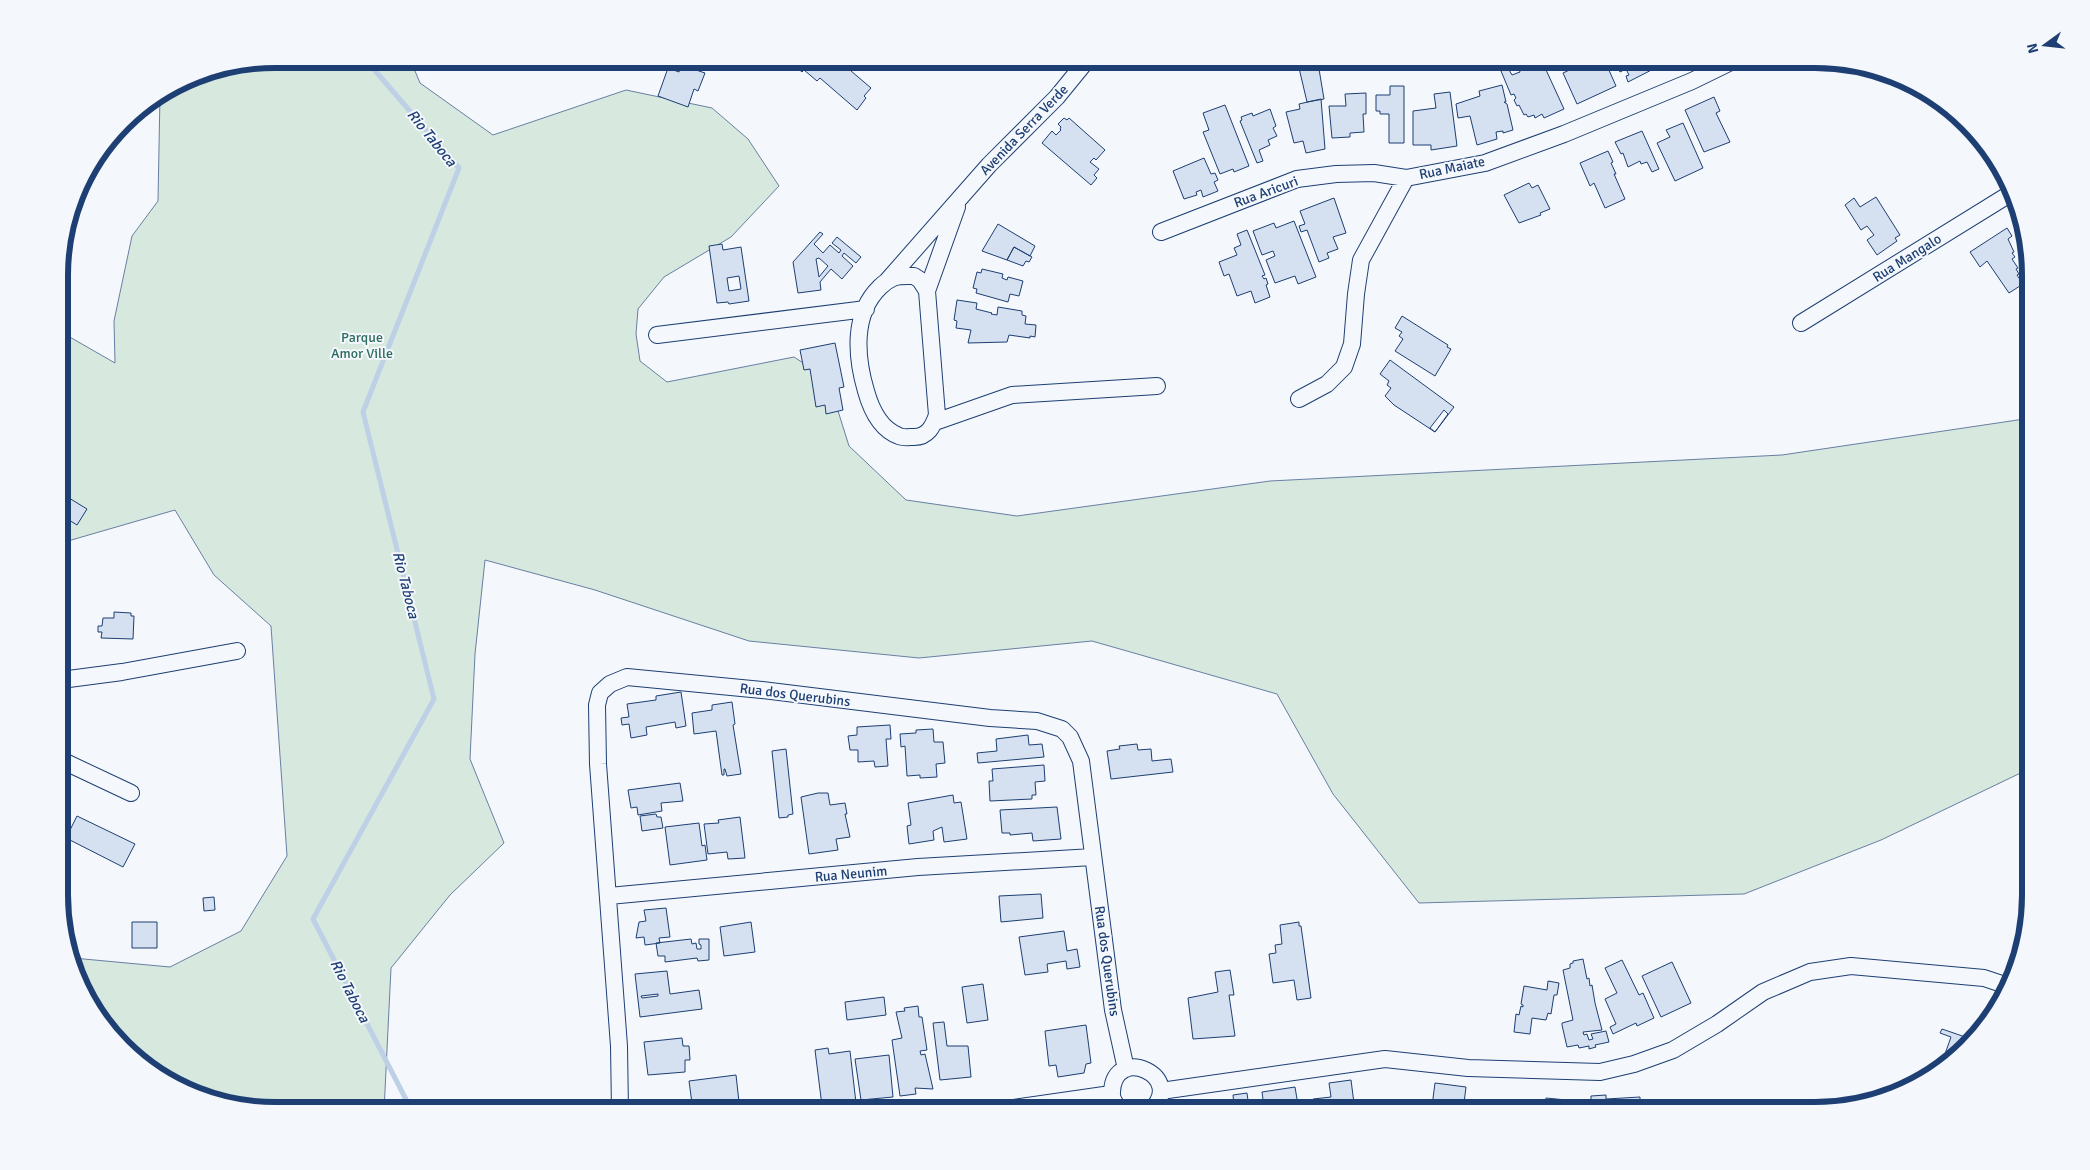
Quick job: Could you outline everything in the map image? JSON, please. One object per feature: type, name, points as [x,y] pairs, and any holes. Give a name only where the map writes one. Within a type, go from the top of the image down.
[{"type":"street","name":"Avenida Serra Verde","points":[[1081,68],[1057,97],[989,165],[887,281],[872,295],[860,327],[857,348],[859,368],[870,407],[883,426],[899,436],[919,437],[928,432],[935,422],[1012,395],[1157,386]]},
{"type":"street","name":"Rua Maiate","points":[[1299,399],[1327,384],[1344,368],[1352,344],[1361,260],[1406,178],[1485,163],[1564,134],[1674,89],[1718,68]]},
{"type":"street","name":"Rua Aricuri","points":[[1161,232],[1297,179],[1336,174],[1374,173],[1406,178]]},
{"type":"street","name":"Rua Mangalo","points":[[1801,324],[2007,196]]},
{"type":"street","points":[[935,422],[937,415],[927,291],[959,200]]},
{"type":"street","points":[[887,281],[893,278],[914,276],[920,280],[927,291]]},
{"type":"street","points":[[657,335],[866,309]]},
{"type":"street","points":[[68,679],[122,672],[237,651]]},
{"type":"street","name":"Rua dos Querubins","points":[[620,1102],[619,1046],[598,764],[597,705],[600,694],[610,684],[627,677],[762,690],[990,718],[1038,721],[1062,729],[1070,737],[1081,762],[1113,1010],[1126,1069]]},
{"type":"street","points":[[68,763],[131,793]]},
{"type":"street","name":"Rua Neunim","points":[[609,896],[918,867],[1093,857]]},
{"type":"street","points":[[1161,1091],[1385,1059],[1468,1068],[1600,1072],[1634,1064],[1673,1050],[1717,1024],[1763,992],[1810,972],[1851,966],[1984,978],[2002,984]]},
{"type":"street","points":[[1115,1102],[1111,1094],[1114,1079],[1126,1069],[1137,1067],[1149,1070],[1157,1079],[1161,1091],[1158,1102]]},
{"type":"street","points":[[1055,1102],[1111,1094]]},
{"type":"green space","name":"Parque Amor Ville","points":[[261,68],[414,68],[420,83],[493,135],[626,90],[712,108],[748,139],[779,186],[731,237],[664,277],[638,309],[636,334],[640,361],[667,382],[794,357],[828,379],[849,446],[906,500],[1017,516],[1270,481],[1782,455],[2022,419],[2022,772],[1881,840],[1744,894],[1419,903],[1333,794],[1277,694],[1092,641],[919,658],[749,641],[595,590],[485,560],[475,654],[470,759],[504,843],[450,895],[391,968],[384,1102],[261,1102],[234,1099],[208,1092],[159,1068],[128,1042],[102,1011],[83,975],[77,958],[170,967],[241,931],[287,856],[271,626],[214,575],[175,510],[68,541],[68,336],[115,363],[114,321],[132,236],[158,201],[160,101],[195,83],[234,71]]},
{"type":"building","points":[[668,68],[679,72],[680,68],[690,68],[705,73],[698,91],[694,89],[688,107],[658,96]]},
{"type":"building","points":[[797,68],[848,68],[871,88],[864,96],[866,98],[857,110],[820,78],[817,81],[804,70],[802,72]]},
{"type":"building","points":[[1299,68],[1319,68],[1324,99],[1307,102]]},
{"type":"building","points":[[1508,68],[1512,75],[1520,72],[1519,68],[1545,68],[1564,109],[1544,118],[1542,114],[1535,118],[1534,115],[1528,117],[1526,114],[1524,115],[1514,100],[1516,98],[1514,94],[1511,95],[1501,71]]},
{"type":"building","points":[[1574,68],[1608,68],[1616,86],[1577,104],[1563,73]]},
{"type":"building","points":[[1618,68],[1655,68],[1628,82],[1626,76],[1629,75],[1626,69],[1620,72]]},
{"type":"building","points":[[1502,85],[1506,102],[1504,102],[1507,104],[1513,130],[1503,133],[1503,131],[1496,132],[1497,139],[1477,145],[1470,116],[1458,118],[1456,104],[1480,96],[1479,91]]},
{"type":"building","points":[[1390,86],[1404,86],[1404,143],[1389,143],[1389,114],[1380,114],[1380,111],[1376,111],[1376,95],[1390,95]]},
{"type":"building","points":[[1450,92],[1457,146],[1431,150],[1431,145],[1413,145],[1413,111],[1436,108],[1434,94]]},
{"type":"building","points":[[1366,93],[1366,114],[1363,114],[1364,132],[1350,133],[1350,137],[1332,138],[1329,106],[1346,106],[1345,94]]},
{"type":"building","points":[[1714,97],[1720,111],[1716,113],[1730,142],[1704,152],[1685,110]]},
{"type":"building","points":[[1321,99],[1325,149],[1306,153],[1303,141],[1294,143],[1286,112],[1300,109],[1299,104]]},
{"type":"building","points":[[1225,105],[1249,166],[1234,172],[1233,169],[1220,174],[1203,132],[1209,130],[1203,113]]},
{"type":"building","points":[[1270,109],[1276,126],[1273,128],[1277,136],[1268,140],[1270,145],[1259,150],[1263,161],[1257,163],[1240,121],[1242,120],[1241,117],[1252,113],[1253,116]]},
{"type":"building","points":[[1064,118],[1067,120],[1069,118],[1105,150],[1096,160],[1094,158],[1090,162],[1099,169],[1094,175],[1097,178],[1091,185],[1042,143],[1052,131],[1056,135],[1061,130],[1058,124]]},
{"type":"building","points":[[1683,123],[1703,168],[1675,181],[1657,143],[1670,137],[1666,130]]},
{"type":"building","points":[[1642,131],[1659,169],[1652,172],[1647,162],[1641,164],[1640,161],[1628,167],[1623,153],[1621,154],[1615,142]]},
{"type":"building","points":[[1608,151],[1613,162],[1611,163],[1616,174],[1614,174],[1625,199],[1605,208],[1594,183],[1590,186],[1580,163]]},
{"type":"building","points":[[1204,158],[1211,174],[1215,173],[1218,180],[1214,182],[1218,191],[1203,197],[1201,190],[1196,192],[1197,195],[1184,199],[1173,171]]},
{"type":"building","points":[[1529,183],[1532,188],[1538,185],[1550,209],[1540,213],[1541,215],[1519,223],[1504,195]]},
{"type":"building","points":[[1876,197],[1900,235],[1895,238],[1897,241],[1877,255],[1867,240],[1874,235],[1867,226],[1861,230],[1845,205],[1854,198],[1860,207]]},
{"type":"building","points":[[1334,198],[1346,233],[1333,237],[1338,249],[1327,253],[1329,258],[1319,262],[1307,230],[1301,232],[1299,226],[1305,224],[1300,211]]},
{"type":"building","points":[[1294,221],[1316,277],[1298,284],[1295,276],[1275,283],[1266,260],[1275,256],[1273,251],[1262,255],[1253,231],[1274,223],[1276,228]]},
{"type":"building","points":[[998,224],[1035,246],[1030,256],[1014,247],[1007,260],[982,251]]},
{"type":"building","points":[[2007,228],[2012,236],[2008,239],[2015,257],[2012,259],[2018,268],[2016,269],[2019,274],[2017,275],[2022,285],[2009,293],[1987,261],[1980,267],[1970,252]]},
{"type":"building","points":[[1247,230],[1265,275],[1262,276],[1264,279],[1266,278],[1270,297],[1255,303],[1251,291],[1237,296],[1229,274],[1224,276],[1219,262],[1237,255],[1234,248],[1241,245],[1237,234]]},
{"type":"building","points":[[820,232],[823,234],[814,244],[823,253],[830,245],[839,253],[841,250],[832,243],[837,237],[861,257],[856,263],[844,253],[842,256],[853,266],[842,279],[831,269],[820,282],[821,290],[798,293],[793,262]],"holes":[[[819,258],[828,266],[819,277],[816,259]]]},
{"type":"building","points":[[722,244],[723,250],[741,247],[749,301],[729,304],[728,302],[717,303],[709,246]],"holes":[[[739,276],[741,289],[729,291],[727,278]]]},
{"type":"building","points":[[1014,247],[1032,257],[1029,262],[1026,261],[1023,266],[1007,260]]},
{"type":"building","points":[[982,269],[1003,274],[1002,278],[1007,280],[1008,277],[1023,281],[1019,296],[1010,294],[1008,302],[976,293],[977,289],[973,288],[977,272],[981,273]]},
{"type":"building","points":[[957,300],[977,303],[976,309],[991,314],[997,315],[998,307],[1022,311],[1022,315],[1026,316],[1025,324],[1036,325],[1035,337],[1009,335],[1007,342],[968,343],[971,330],[956,328],[957,321],[954,320]]},
{"type":"building","points":[[1402,316],[1448,345],[1447,347],[1451,349],[1435,376],[1395,351],[1403,339],[1399,336],[1402,332],[1395,328]]},
{"type":"building","points":[[835,343],[844,387],[839,388],[843,410],[826,414],[825,405],[816,407],[810,369],[804,370],[800,350]]},
{"type":"building","points":[[1390,360],[1454,407],[1435,432],[1394,405],[1385,396],[1391,388],[1387,385],[1389,381],[1380,374]],"holes":[[[1444,410],[1448,414],[1435,432],[1430,428]]]},
{"type":"building","points":[[69,498],[87,509],[77,525],[68,519]]},
{"type":"building","points":[[114,612],[131,613],[131,616],[134,616],[133,639],[101,638],[102,632],[98,632],[98,626],[102,626],[103,618],[114,618]]},
{"type":"building","points":[[681,692],[686,726],[676,728],[675,722],[646,727],[647,735],[631,738],[629,724],[622,725],[621,718],[629,717],[627,704],[656,700],[656,696]]},
{"type":"building","points":[[732,702],[735,724],[733,725],[741,774],[727,776],[725,769],[724,775],[722,775],[716,731],[694,734],[692,713],[712,710],[712,705]]},
{"type":"building","points":[[890,725],[891,739],[886,739],[888,766],[875,767],[874,761],[858,762],[858,750],[850,750],[848,736],[857,735],[857,727]]},
{"type":"building","points":[[933,729],[934,742],[943,742],[945,763],[936,764],[937,777],[920,778],[920,775],[907,776],[905,746],[901,747],[900,734],[916,733],[916,730]]},
{"type":"building","points":[[1028,735],[1029,745],[1042,744],[1044,757],[978,763],[977,753],[997,751],[996,739]]},
{"type":"building","points":[[1137,744],[1138,750],[1151,749],[1152,761],[1171,759],[1173,772],[1111,779],[1107,751],[1120,749],[1119,746]]},
{"type":"building","points":[[786,749],[793,814],[788,815],[788,817],[779,818],[772,751]]},
{"type":"building","points":[[1044,765],[1045,781],[1035,782],[1036,795],[1032,795],[1032,799],[990,801],[989,781],[993,781],[992,769]]},
{"type":"building","points":[[680,783],[683,801],[661,803],[662,811],[638,815],[637,807],[631,808],[628,790]]},
{"type":"building","points":[[828,793],[830,805],[845,803],[847,814],[845,814],[850,837],[836,839],[838,850],[809,854],[801,797]]},
{"type":"building","points":[[953,795],[954,803],[961,802],[967,839],[944,842],[942,827],[933,831],[934,840],[909,844],[907,826],[911,825],[908,803]]},
{"type":"building","points":[[1057,807],[1061,839],[1033,841],[1032,833],[1010,835],[1010,833],[1002,833],[1000,810]]},
{"type":"building","points":[[656,814],[657,817],[661,817],[663,828],[642,831],[640,816]]},
{"type":"building","points":[[77,816],[135,844],[123,867],[68,839],[68,834]]},
{"type":"building","points":[[740,817],[745,858],[728,859],[727,852],[708,854],[704,824],[719,823],[718,820]]},
{"type":"building","points":[[699,823],[702,846],[705,845],[707,860],[670,865],[665,827]]},
{"type":"building","points":[[1041,894],[1043,918],[1001,922],[999,896]]},
{"type":"building","points":[[214,897],[215,910],[204,911],[203,898]]},
{"type":"building","points":[[666,908],[670,937],[659,938],[660,943],[645,945],[644,937],[636,938],[639,922],[646,921],[644,910]]},
{"type":"building","points":[[132,922],[157,922],[157,948],[132,948]]},
{"type":"building","points":[[751,922],[755,952],[724,956],[720,927]]},
{"type":"building","points":[[1299,922],[1311,998],[1297,1000],[1294,980],[1273,983],[1269,954],[1276,953],[1275,945],[1282,944],[1280,925]]},
{"type":"building","points":[[1064,931],[1067,951],[1077,949],[1080,967],[1067,969],[1066,961],[1047,964],[1048,972],[1025,975],[1019,937]]},
{"type":"building","points":[[691,939],[692,944],[696,943],[697,949],[701,949],[699,939],[709,939],[709,960],[698,961],[697,958],[665,962],[665,956],[658,956],[656,943]]},
{"type":"building","points":[[1583,959],[1587,979],[1589,978],[1590,986],[1592,985],[1602,1030],[1583,1032],[1584,1035],[1587,1034],[1589,1040],[1593,1039],[1591,1034],[1606,1031],[1609,1042],[1595,1045],[1596,1047],[1589,1049],[1589,1046],[1579,1048],[1578,1045],[1567,1047],[1562,1025],[1562,1023],[1573,1020],[1563,970],[1570,968],[1570,964],[1573,961]]},
{"type":"building","points":[[1622,960],[1639,995],[1643,993],[1654,1018],[1637,1026],[1636,1023],[1613,1034],[1610,1027],[1616,1024],[1605,999],[1617,993],[1605,968]]},
{"type":"building","points":[[1672,962],[1691,1003],[1661,1017],[1642,976]]},
{"type":"building","points":[[1230,970],[1234,995],[1229,995],[1235,1036],[1193,1039],[1188,998],[1218,992],[1215,972]]},
{"type":"building","points":[[667,971],[670,994],[699,990],[702,1009],[640,1017],[635,974]],"holes":[[[658,994],[658,996],[642,998],[641,996]]]},
{"type":"building","points":[[1548,981],[1559,983],[1557,995],[1554,995],[1551,1014],[1548,1013],[1546,1020],[1532,1018],[1530,1034],[1514,1032],[1516,1014],[1519,1015],[1521,1006],[1523,1007],[1521,1004],[1524,986],[1547,990]]},
{"type":"building","points":[[983,984],[988,1020],[967,1023],[962,987]]},
{"type":"building","points":[[884,997],[886,1015],[847,1020],[845,1002]]},
{"type":"building","points":[[918,1006],[919,1017],[922,1017],[927,1050],[920,1051],[921,1055],[925,1054],[933,1089],[915,1088],[916,1094],[900,1096],[892,1040],[902,1038],[896,1012],[905,1011],[904,1008]]},
{"type":"building","points":[[944,1022],[947,1046],[968,1046],[971,1077],[940,1080],[933,1023]]},
{"type":"building","points":[[1086,1025],[1091,1063],[1086,1064],[1084,1073],[1058,1077],[1056,1065],[1049,1066],[1045,1031]]},
{"type":"building","points":[[1942,1029],[1966,1037],[1943,1059],[1951,1037],[1940,1033]]},
{"type":"building","points":[[682,1038],[683,1046],[689,1046],[690,1060],[685,1060],[685,1072],[648,1075],[644,1042]]},
{"type":"building","points":[[828,1048],[829,1054],[850,1051],[856,1102],[822,1102],[815,1050]]},
{"type":"building","points":[[889,1055],[893,1097],[861,1100],[855,1059]]},
{"type":"building","points":[[736,1075],[739,1102],[692,1102],[689,1081]]},
{"type":"building","points":[[1351,1080],[1354,1102],[1314,1102],[1313,1099],[1331,1097],[1329,1083]]},
{"type":"building","points":[[1435,1083],[1466,1087],[1464,1102],[1433,1102]]},
{"type":"building","points":[[1295,1087],[1298,1102],[1263,1102],[1262,1092]]},
{"type":"building","points":[[1247,1093],[1248,1102],[1234,1102],[1233,1095]]},
{"type":"building","points":[[1606,1095],[1606,1099],[1640,1097],[1640,1102],[1591,1102],[1591,1096]]},
{"type":"building","points":[[1546,1098],[1587,1102],[1545,1102]]},
{"type":"waterway","name":"Rio Taboca","points":[[373,68],[459,168],[363,412],[434,699],[313,919],[407,1102]]}]
